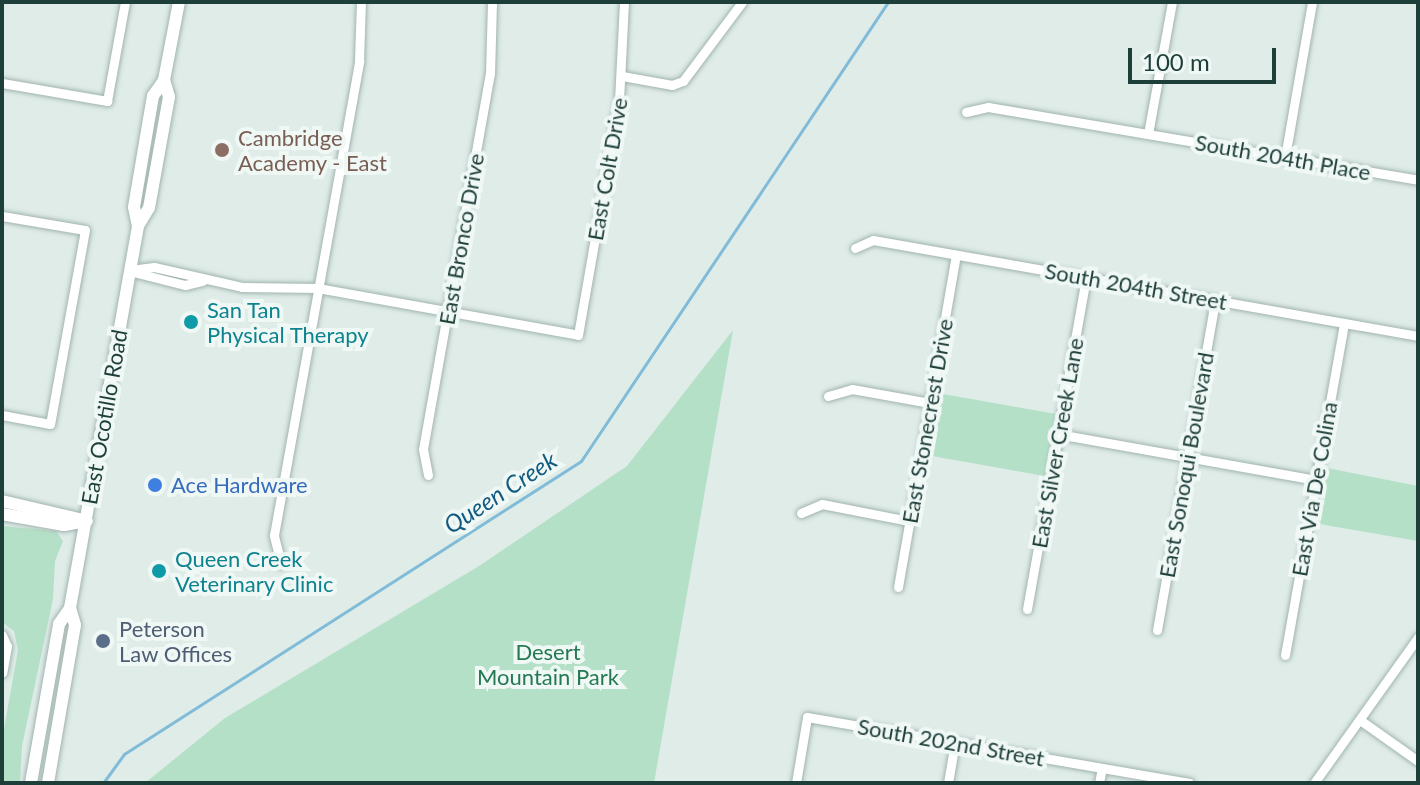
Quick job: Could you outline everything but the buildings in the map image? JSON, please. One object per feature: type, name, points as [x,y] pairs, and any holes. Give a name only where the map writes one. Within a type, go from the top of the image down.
[{"type":"main road","name":"East Ocotillo Road","points":[[31,783],[59,624],[70,608],[87,521],[138,226],[153,191],[169,97],[164,80],[179,2]]},
{"type":"main road","points":[[2,501],[87,521]]},
{"type":"main road","points":[[2,514],[64,525],[87,521]]},
{"type":"main road","name":"East Ocotillo Road","points":[[48,783],[75,625],[70,608]]},
{"type":"street","points":[[2,83],[107,101],[125,2]]},
{"type":"street","points":[[281,564],[274,535],[359,61],[361,2]]},
{"type":"street","name":"East Bronco Drive","points":[[428,475],[423,449],[490,74],[492,2]]},
{"type":"street","name":"East Colt Drive","points":[[448,312],[578,335],[622,76],[624,2]]},
{"type":"street","points":[[622,76],[672,85],[683,81],[742,2]]},
{"type":"street","points":[[1148,134],[1172,2]]},
{"type":"street","points":[[1285,157],[1312,2]]},
{"type":"street","name":"South 204th Place","points":[[966,112],[988,107],[1418,180]]},
{"type":"street","points":[[2,216],[85,230],[50,424],[2,415]]},
{"type":"street","name":"South 204th Street","points":[[855,248],[873,240],[1418,336]]},
{"type":"street","name":"East Stonecrest Drive","points":[[898,587],[956,255]]},
{"type":"street","points":[[130,270],[154,267],[203,281],[318,288],[448,312]]},
{"type":"street","name":"East Silver Creek Lane","points":[[1027,609],[1086,278]]},
{"type":"street","name":"East Sonoqui Boulevard","points":[[1157,630],[1215,301]]},
{"type":"street","name":"East Via De Colina","points":[[1285,655],[1344,323]]},
{"type":"street","points":[[828,396],[852,389],[930,403]]},
{"type":"street","points":[[1058,434],[1316,480]]},
{"type":"street","points":[[801,513],[822,504],[909,521]]},
{"type":"street","points":[[2,673],[3,636]]},
{"type":"street","points":[[1314,783],[1418,637]]},
{"type":"street","name":"South 202nd Street","points":[[796,783],[807,717],[1189,783]]},
{"type":"street","points":[[1360,720],[1418,761]]},
{"type":"street","points":[[948,783],[955,742]]},
{"type":"street","points":[[1099,783],[1102,768]]},
{"type":"green space","name":"Desert Mountain Park","points":[[733,330],[654,783],[145,783],[225,718],[479,566],[627,466]]},
{"type":"green space","points":[[937,393],[1055,414],[1044,476],[926,455]]},
{"type":"green space","points":[[1327,468],[1418,486],[1418,541],[1319,524]]},
{"type":"green space","points":[[2,526],[56,531],[63,541],[55,561],[53,599],[22,746],[20,783],[2,783],[2,740],[18,650],[14,631],[2,622]]},
{"type":"waterway","name":"Queen Creek","points":[[103,783],[124,754],[581,461],[888,2]]},
{"type":"place","name":"Cambridge Academy - East","points":[[222,150]]},
{"type":"place","name":"San Tan Physical Therapy","points":[[191,322]]},
{"type":"place","name":"Ace Hardware","points":[[155,485]]},
{"type":"place","name":"Queen Creek Veterinary Clinic","points":[[159,571]]},
{"type":"place","name":"Peterson Law Offices","points":[[103,641]]}]
